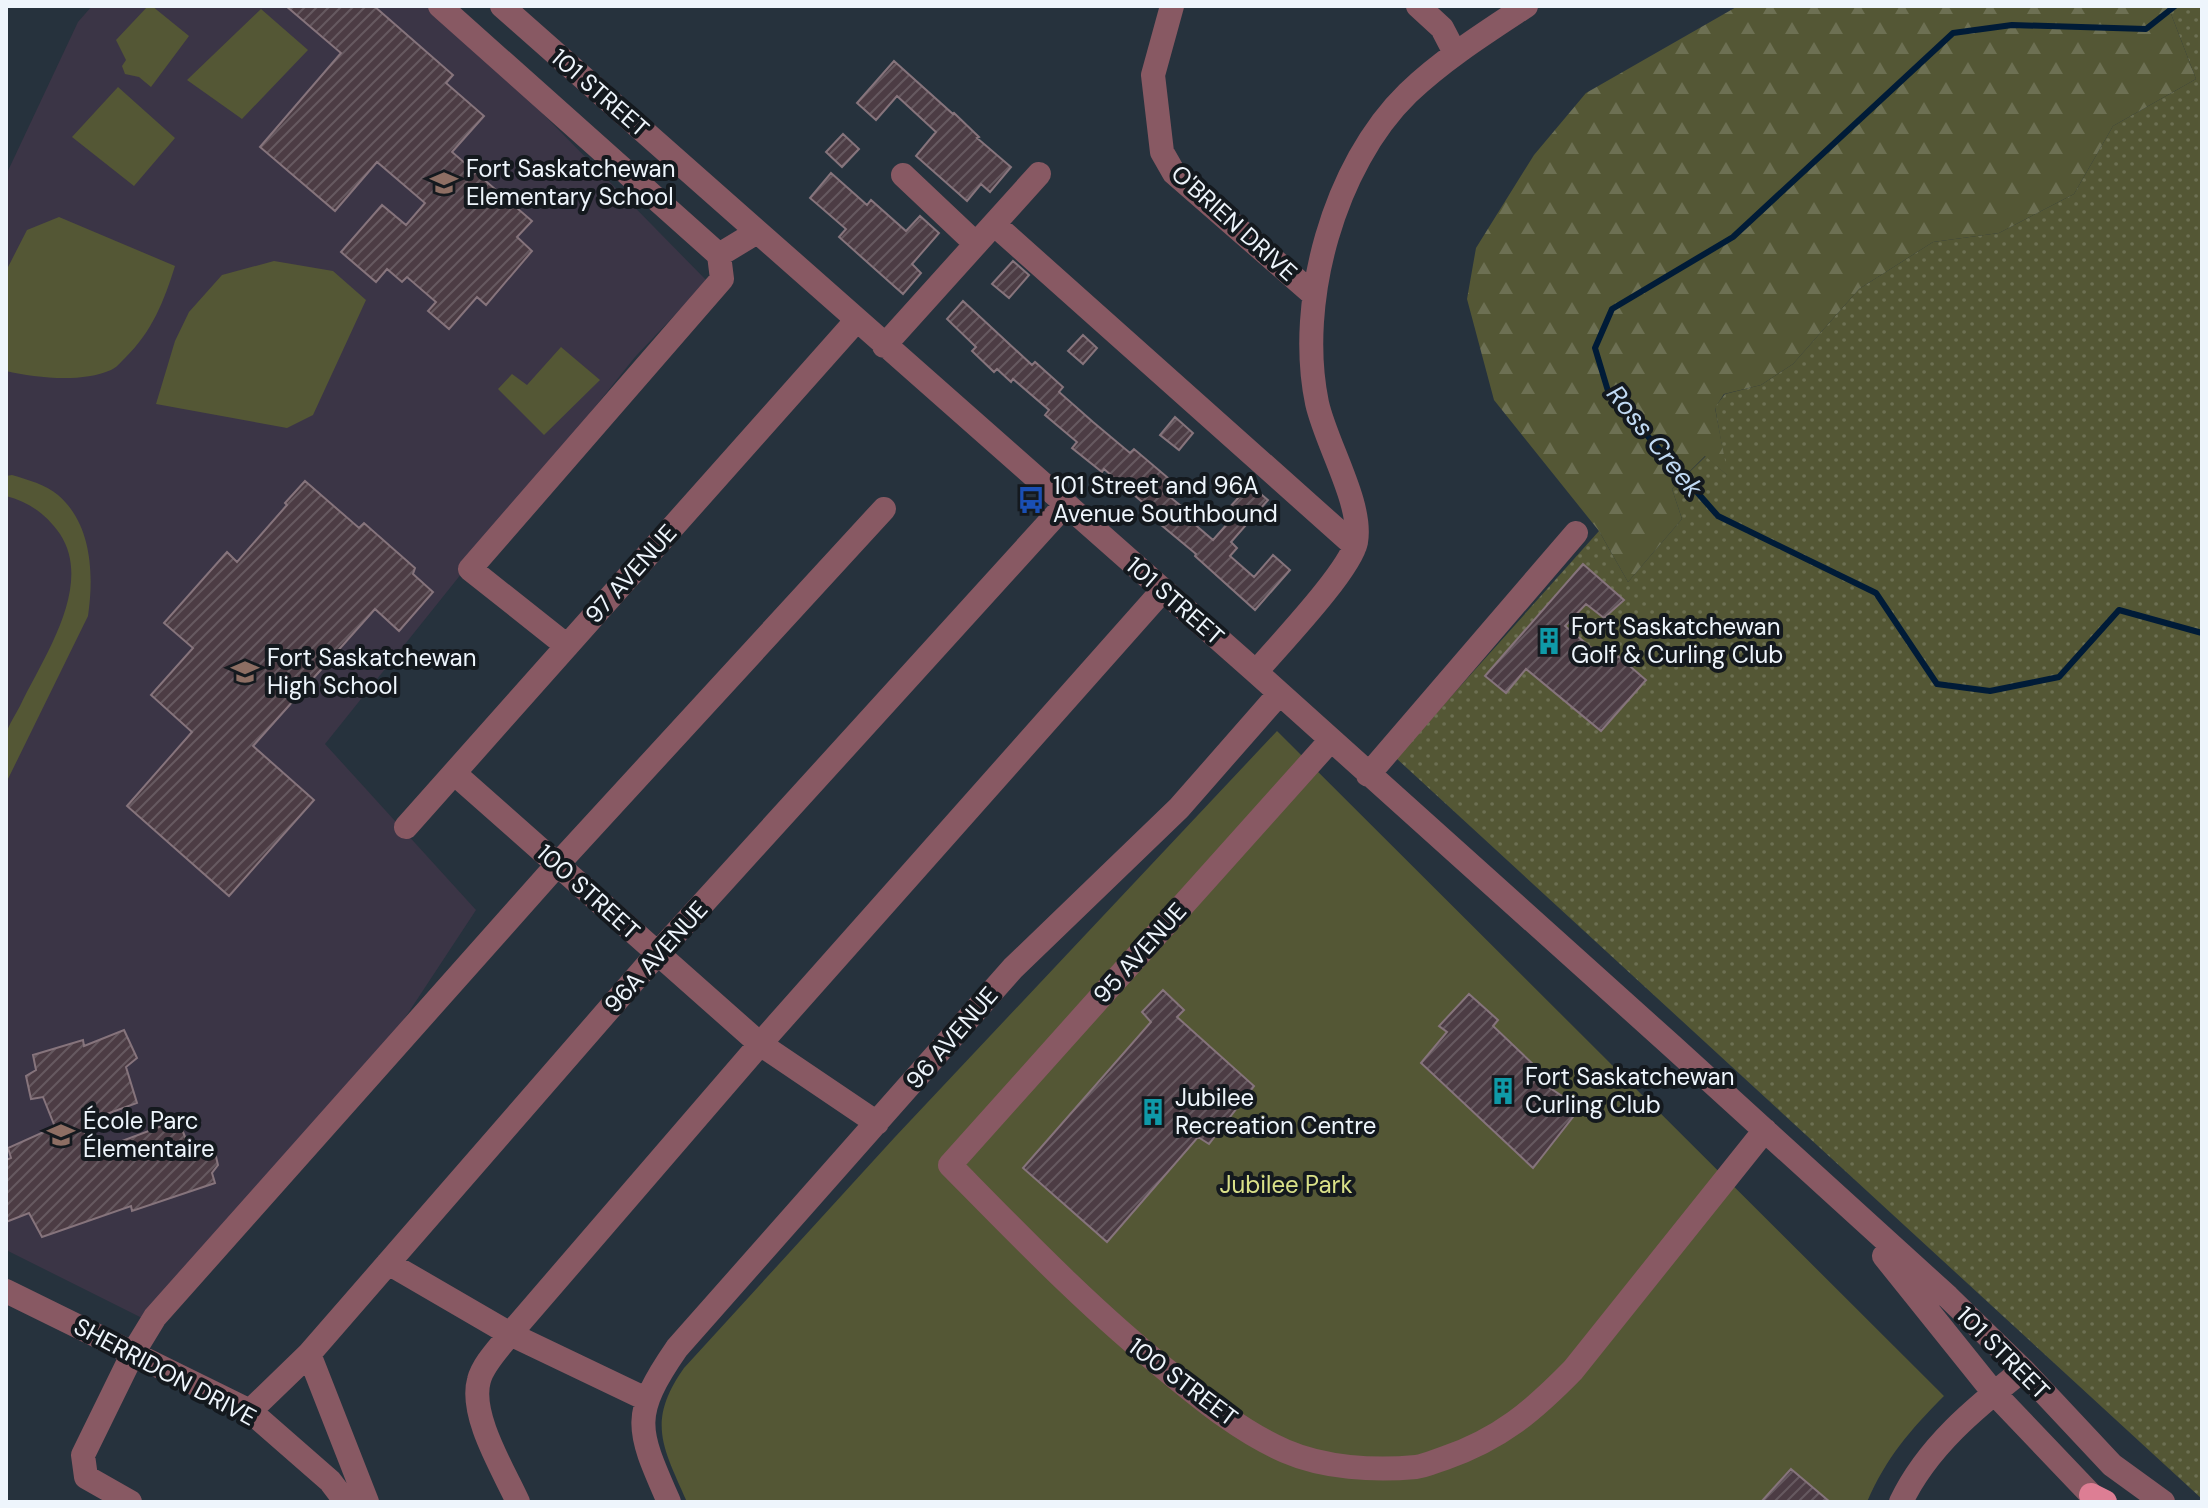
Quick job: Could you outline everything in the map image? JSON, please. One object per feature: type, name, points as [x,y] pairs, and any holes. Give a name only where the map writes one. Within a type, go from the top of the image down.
[{"type":"street","points":[[440,6],[719,255],[722,279],[470,569],[567,646]]},
{"type":"street","name":"101 STREET","points":[[502,6],[1256,672],[1765,1130],[1948,1297],[2023,1370],[2112,1465],[2163,1502]]},
{"type":"street","name":"O'BRIEN DRIVE","points":[[1172,6],[1153,75],[1166,163],[1314,295]]},
{"type":"street","points":[[1418,6],[1442,28],[1455,53]]},
{"type":"street","points":[[1256,672],[1339,573],[1355,546],[1356,515],[1323,427],[1312,348],[1314,295],[1337,207],[1357,163],[1407,93],[1455,53],[1526,6]]},
{"type":"street","points":[[884,346],[1039,174]]},
{"type":"street","points":[[903,175],[976,244]]},
{"type":"street","points":[[994,224],[1355,546]]},
{"type":"street","points":[[719,255],[757,232]]},
{"type":"street","name":"97 AVENUE","points":[[406,827],[856,321]]},
{"type":"street","name":"96A AVENUE","points":[[250,1411],[309,1354],[657,954],[1065,505]]},
{"type":"street","points":[[130,1502],[86,1477],[83,1455],[133,1353],[155,1317],[557,865],[884,509]]},
{"type":"street","points":[[1368,775],[1576,533]]},
{"type":"street","points":[[518,1502],[480,1417],[478,1397],[479,1379],[510,1334],[760,1044],[1163,590]]},
{"type":"street","name":"96 AVENUE","points":[[646,1399],[677,1348],[1013,968],[1179,808],[1279,694]]},
{"type":"street","name":"95 AVENUE","points":[[950,1165],[1330,741]]},
{"type":"street","name":"100 STREET","points":[[454,773],[760,1044],[877,1123]]},
{"type":"street","name":"100 STREET","points":[[950,1165],[1124,1337],[1219,1413],[1284,1451],[1313,1461],[1345,1466],[1418,1467],[1494,1436],[1539,1405],[1573,1370],[1765,1130]]},
{"type":"street","name":"101 STREET","points":[[1843,1204],[1994,1393],[2098,1500]]},
{"type":"street","points":[[388,1263],[510,1334],[646,1399],[643,1437],[669,1502]]},
{"type":"street","name":"SHERRIDON DRIVE","points":[[6,1291],[250,1411],[330,1481],[346,1502]]},
{"type":"street","points":[[309,1354],[367,1502]]},
{"type":"street","points":[[1901,1502],[1920,1468],[1943,1441],[2023,1370]]},
{"type":"shaded area","points":[[92,6],[437,6],[707,281],[635,357],[325,744],[476,910],[395,1033],[146,1320],[6,1250],[6,175],[78,22]]},
{"type":"green space","points":[[148,6],[189,36],[151,87],[139,77],[125,74],[122,66],[126,60],[116,40]]},
{"type":"green space","points":[[1738,6],[2168,6],[2196,79],[2113,126],[2074,194],[1999,233],[1933,242],[1859,289],[1793,364],[1761,385],[1724,394],[1715,408],[1728,476],[1705,456],[1672,489],[1682,519],[1628,582],[1599,531],[1494,400],[1467,299],[1476,248],[1534,155],[1586,93]]},
{"type":"green space","points":[[2168,6],[2202,6],[2202,1499],[1396,758],[1599,531],[1628,582],[1682,519],[1672,489],[1706,456],[1727,475],[1715,407],[1725,394],[1761,385],[1793,364],[1859,289],[1933,242],[1999,233],[2074,194],[2113,126],[2196,79]]},
{"type":"green space","points":[[261,9],[308,50],[242,119],[187,80]]},
{"type":"green space","points":[[118,87],[175,138],[134,186],[72,137]]},
{"type":"green space","points":[[59,217],[175,266],[171,279],[150,327],[113,369],[73,378],[6,371],[6,271],[27,230]]},
{"type":"green space","points":[[274,261],[333,271],[366,300],[313,415],[287,428],[156,404],[175,341],[189,312],[222,275]]},
{"type":"green space","points":[[561,347],[600,380],[544,435],[498,389],[512,374],[527,385]]},
{"type":"green space","points":[[12,475],[48,488],[69,507],[84,535],[91,584],[88,616],[6,783],[6,734],[52,644],[68,599],[71,576],[69,554],[55,527],[36,510],[6,496],[6,476]]},
{"type":"green space","name":"Jubilee Park","points":[[1277,731],[1944,1396],[1900,1445],[1867,1502],[687,1502],[665,1450],[662,1435],[665,1404],[684,1368],[895,1137]]},
{"type":"building","name":"Fort Saskatchewan Elementary School","points":[[286,6],[374,6],[453,75],[446,83],[484,116],[452,152],[532,221],[517,237],[532,251],[486,305],[477,297],[449,329],[428,311],[436,302],[407,277],[402,282],[387,269],[376,282],[341,252],[382,205],[406,225],[425,203],[377,162],[335,211],[260,147],[341,53]]},
{"type":"building","points":[[894,61],[1011,167],[990,192],[981,184],[967,201],[916,156],[936,132],[897,96],[876,120],[857,103]]},
{"type":"building","points":[[843,134],[859,149],[842,167],[826,152]]},
{"type":"building","points":[[831,173],[867,205],[871,200],[906,231],[920,216],[939,233],[912,264],[921,273],[903,294],[839,237],[846,229],[810,198]]},
{"type":"building","points":[[1013,261],[1029,275],[1009,298],[992,284]]},
{"type":"building","points":[[963,301],[1032,365],[1035,362],[1063,387],[1059,392],[1093,422],[1130,453],[1134,449],[1174,483],[1165,493],[1196,518],[1192,522],[1213,540],[1236,514],[1229,508],[1250,485],[1268,500],[1231,542],[1237,548],[1230,556],[1254,577],[1273,555],[1290,570],[1255,610],[1160,524],[1163,520],[1104,469],[1102,472],[1072,448],[1077,442],[1045,415],[1049,410],[1013,379],[1011,382],[997,369],[994,372],[972,351],[976,347],[947,319]]},
{"type":"building","points":[[1083,335],[1097,348],[1083,364],[1068,351]]},
{"type":"building","points":[[1175,417],[1193,433],[1179,450],[1160,435]]},
{"type":"building","name":"Fort Saskatchewan High School","points":[[305,481],[359,528],[364,523],[415,568],[413,574],[433,592],[399,631],[375,609],[253,746],[314,800],[229,896],[127,806],[192,732],[151,695],[193,648],[164,623],[227,552],[237,562]]},
{"type":"building","name":"Fort Saskatchewan Golf & Curling Club","points":[[1583,564],[1624,600],[1604,618],[1586,604],[1565,626],[1611,664],[1618,656],[1646,680],[1601,731],[1526,669],[1506,693],[1485,676]]},
{"type":"building","name":"Jubilee Recreation Centre","points":[[1163,990],[1184,1010],[1177,1017],[1254,1086],[1209,1144],[1198,1137],[1107,1242],[1023,1168],[1151,1022],[1142,1012]]},
{"type":"building","name":"Fort Saskatchewan Curling Club","points":[[1469,994],[1498,1020],[1493,1026],[1536,1067],[1529,1074],[1580,1108],[1533,1168],[1421,1063],[1447,1032],[1439,1026]]},
{"type":"building","name":"École Parc Élementaire","points":[[124,1030],[137,1058],[126,1067],[137,1103],[82,1123],[90,1153],[178,1120],[191,1151],[213,1144],[218,1165],[212,1173],[215,1183],[132,1211],[131,1206],[42,1237],[29,1213],[6,1222],[6,1160],[11,1158],[8,1148],[55,1127],[43,1097],[31,1099],[26,1076],[36,1070],[33,1055],[83,1040],[84,1046]]},
{"type":"building","points":[[1791,1469],[1830,1502],[1761,1502]]},
{"type":"waterway","name":"Ross Creek","points":[[2175,6],[2146,29],[2012,25],[1953,33],[1733,237],[1612,309],[1595,348],[1608,391],[1718,516],[1876,593],[1937,684],[1990,691],[2059,677],[2119,610],[2202,633]]},
{"type":"place","name":"Fort Saskatchewan Elementary School","points":[[444,183]]},
{"type":"place","name":"101 Street and 96A Avenue Southbound","points":[[1031,500]]},
{"type":"place","name":"Fort Saskatchewan Golf & Curling Club","points":[[1549,641]]},
{"type":"place","name":"Fort Saskatchewan High School","points":[[245,672]]},
{"type":"place","name":"Fort Saskatchewan Curling Club","points":[[1503,1091]]},
{"type":"place","name":"Jubilee Recreation Centre","points":[[1153,1112]]},
{"type":"place","name":"École Parc Élementaire","points":[[61,1135]]}]
